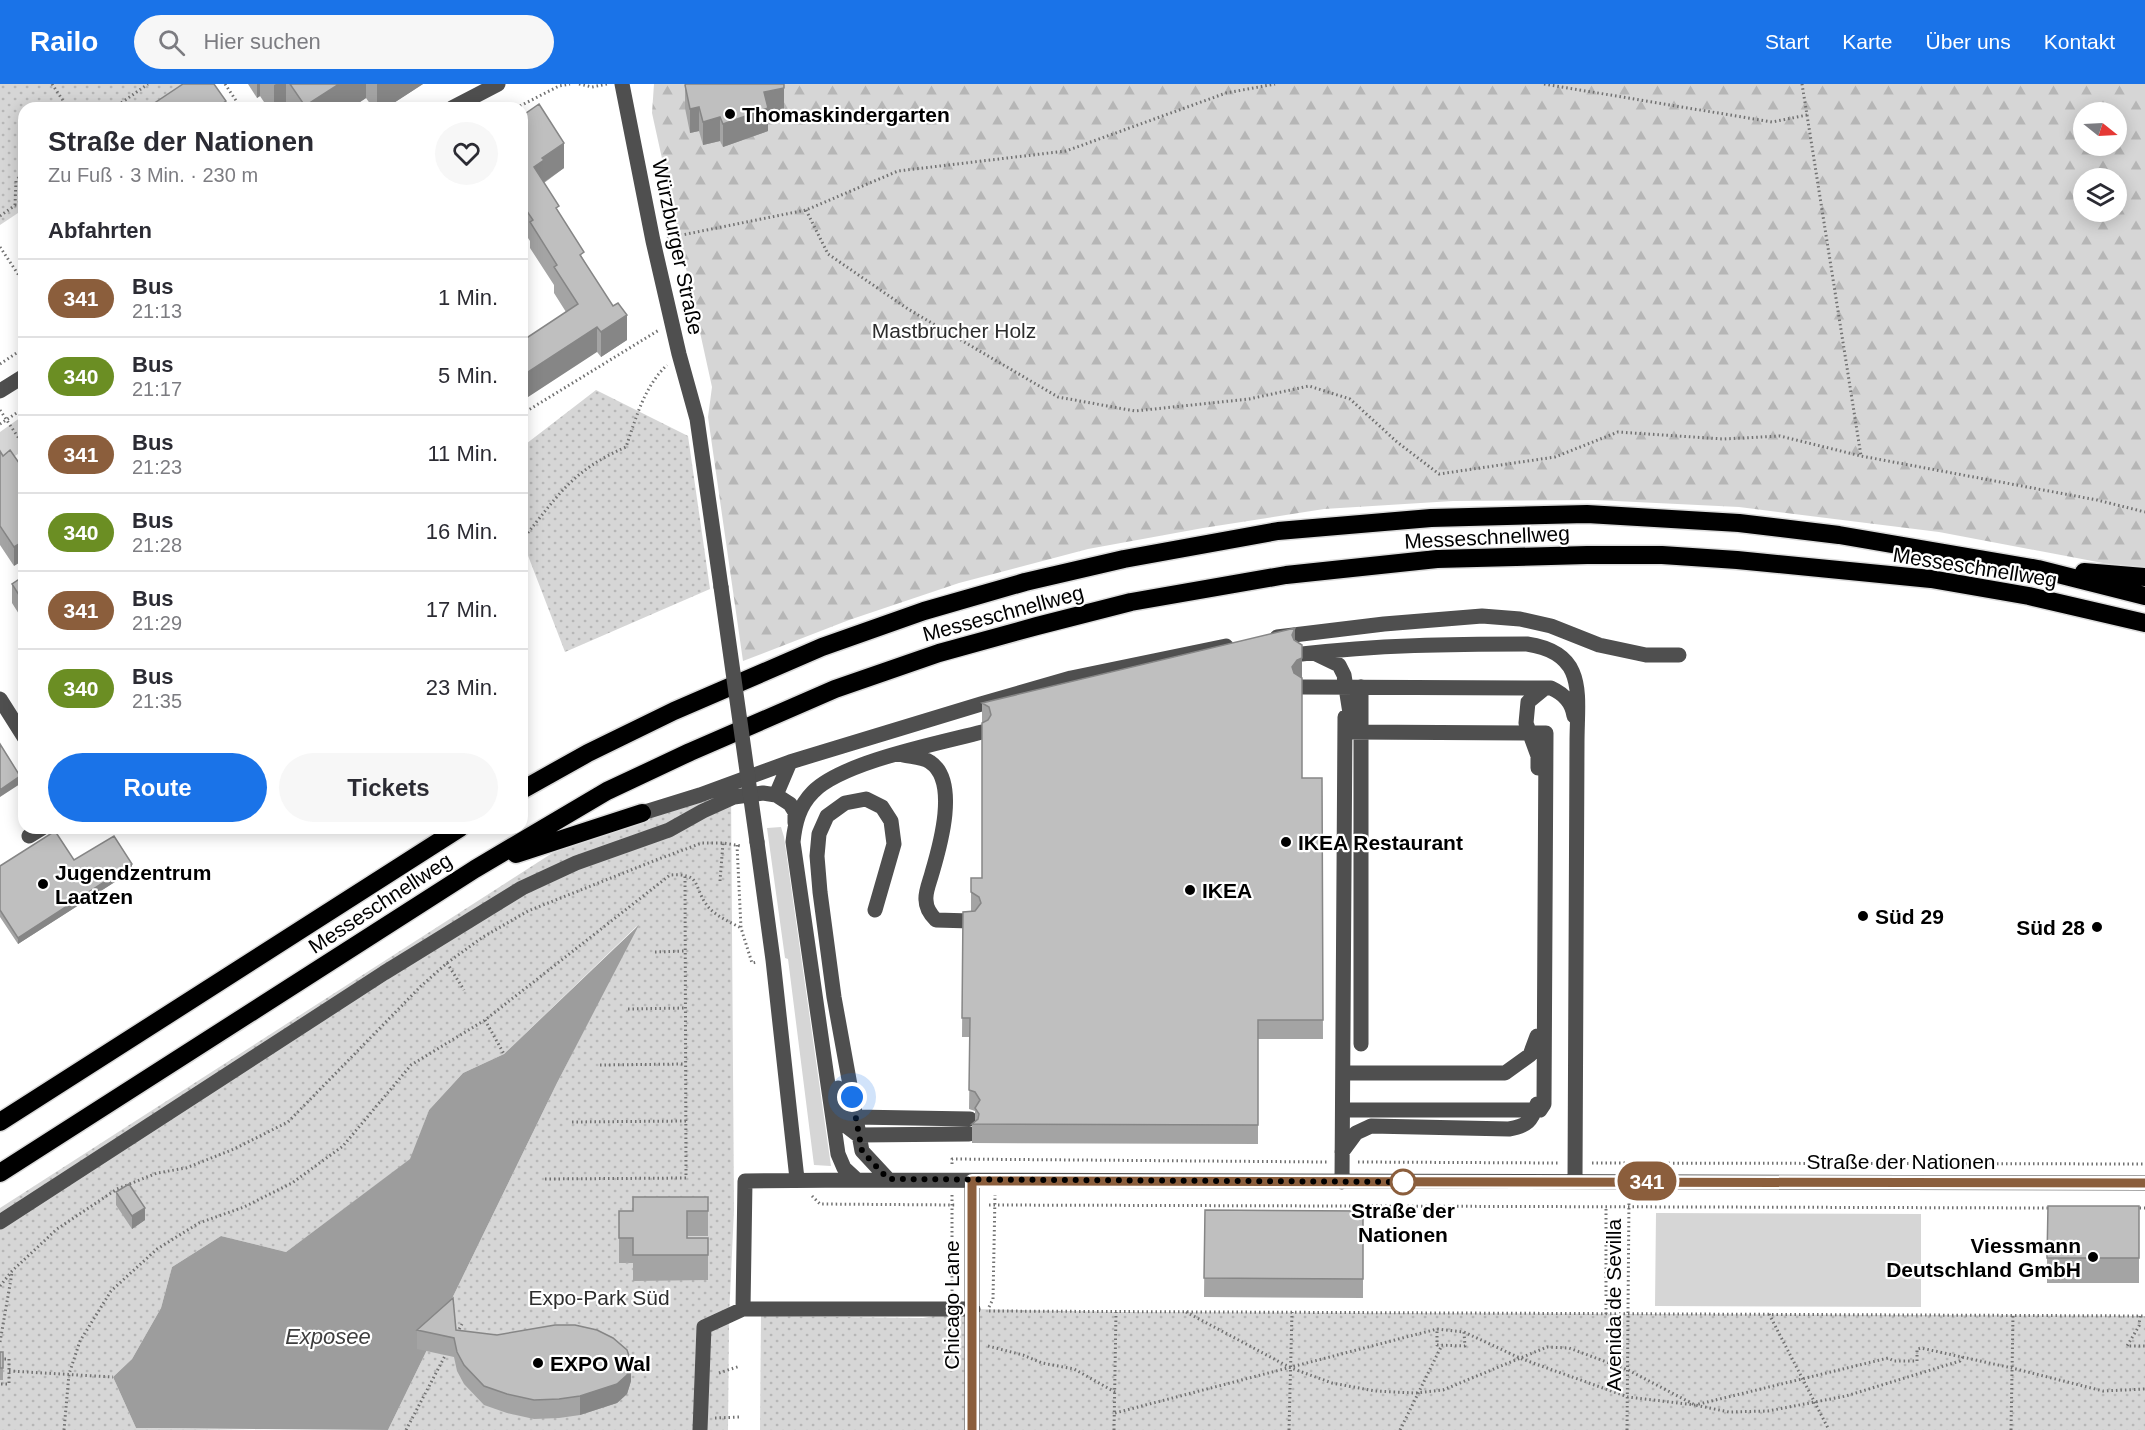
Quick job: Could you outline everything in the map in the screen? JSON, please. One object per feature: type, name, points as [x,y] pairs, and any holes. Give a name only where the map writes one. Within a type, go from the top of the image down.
[{"type":"highway","name":"Messeschnellweg","points":[[528,787],[588,753],[674,711],[822,647],[924,610],[1025,582],[1113,562],[1278,531],[1431,518],[1587,514],[1739,523],[1839,535],[2038,569],[2145,596]]},
{"type":"highway","name":"Messeschnellweg","points":[[0,1173],[475,869],[607,791],[690,752],[845,685],[939,653],[1121,604],[1286,575],[1437,559],[1587,555],[1672,556],[1931,579],[2029,596],[2145,623]]},
{"type":"highway","points":[[2038,569],[2126,574],[2145,578]]},
{"type":"highway","points":[[475,869],[564,837],[642,813]]},
{"type":"highway","name":"Messeschnellweg","points":[[0,1122],[451,834]]},
{"type":"street","points":[[464,102],[498,84]]},
{"type":"street","name":"Würzburger Straße","points":[[621,84],[653,241],[679,354],[697,419],[758,846],[797,1179]]},
{"type":"street","points":[[0,391],[18,380]]},
{"type":"street","points":[[1257,640],[1383,624],[1482,616],[1520,619],[1551,626],[1599,645],[1646,655],[1679,655]]},
{"type":"street","points":[[642,813],[700,795],[790,762],[1071,678],[1237,644]]},
{"type":"street","points":[[1343,1110],[1540,1110],[1544,1104],[1546,733],[1353,732],[1344,675],[1339,665],[1308,653],[1410,645],[1527,644],[1544,646],[1561,655],[1573,669],[1577,685],[1575,1181]]},
{"type":"street","points":[[1302,687],[1551,688],[1561,692],[1572,707],[1577,743]]},
{"type":"street","points":[[1342,1182],[1345,687]]},
{"type":"street","points":[[1361,687],[1361,1044]]},
{"type":"street","points":[[1342,1157],[1356,1133],[1371,1126],[1509,1129],[1529,1123],[1533,1118],[1537,1104],[1538,756],[1526,723],[1528,702],[1545,688]]},
{"type":"street","points":[[0,699],[18,728]]},
{"type":"street","points":[[795,824],[802,806],[814,791],[841,772],[982,732]]},
{"type":"street","points":[[900,754],[932,763],[939,769],[944,780],[941,840],[925,899],[929,914],[936,920],[971,921]]},
{"type":"street","points":[[776,795],[790,762]]},
{"type":"street","points":[[0,1222],[384,973],[522,888],[576,863],[669,830],[734,797],[763,794],[776,795],[790,804],[795,812],[794,842],[838,1154],[844,1168],[857,1180]]},
{"type":"street","points":[[875,909],[894,844],[891,821],[882,807],[867,800],[845,803],[827,816],[819,834],[817,856],[834,997],[858,1135],[862,1151],[888,1179]]},
{"type":"street","points":[[820,1034],[834,997]]},
{"type":"street","points":[[1344,1073],[1505,1073],[1530,1055],[1537,1036]]},
{"type":"street","points":[[825,1064],[838,1086],[845,1125],[858,1135],[969,1126],[855,1118],[842,1107]]},
{"type":"street","name":"Straße der Nationen","points":[[743,1309],[745,1181],[888,1179],[2145,1183]]},
{"type":"street","name":"Chicago Lane","points":[[972,1181],[980,1310],[972,1430]]},
{"type":"street","points":[[701,1424],[704,1327],[743,1309],[952,1308],[980,1310]]},
{"type":"path","points":[[52,84],[64,102]]},
{"type":"path","points":[[122,102],[148,84]]},
{"type":"path","points":[[225,84],[237,102]]},
{"type":"path","points":[[528,102],[559,86],[570,84]]},
{"type":"path","points":[[579,84],[592,87],[609,84]]},
{"type":"path","points":[[653,241],[806,210],[898,171],[1066,152],[1226,93],[1275,84]]},
{"type":"path","points":[[1544,84],[1772,122],[1808,115]]},
{"type":"path","points":[[1802,84],[1861,456]]},
{"type":"path","points":[[15,205],[18,178]]},
{"type":"path","points":[[0,216],[18,203]]},
{"type":"path","points":[[806,210],[828,254],[908,309],[1058,397],[1136,411],[1249,399],[1309,386],[1350,399],[1397,442],[1439,474],[1555,457],[1618,432],[1723,439],[1780,436],[1861,456],[2097,500],[2145,512]]},
{"type":"path","points":[[0,247],[18,274]]},
{"type":"path","points":[[528,410],[657,331],[673,326]]},
{"type":"path","points":[[0,363],[18,352]]},
{"type":"path","points":[[528,532],[561,490],[576,476],[602,458],[626,447],[654,377],[679,354]]},
{"type":"path","points":[[0,410],[18,437]]},
{"type":"path","points":[[0,424],[18,412]]},
{"type":"path","points":[[0,1286],[12,1271],[57,1229],[117,1189],[157,1173],[186,1168],[234,1149],[288,1122],[421,986],[447,963],[483,937],[528,911],[702,843],[758,846]]},
{"type":"path","points":[[720,881],[723,843]]},
{"type":"path","points":[[737,845],[741,928],[752,963],[773,960]]},
{"type":"path","points":[[64,1430],[69,1374],[80,1341],[111,1291],[157,1249],[199,1223],[244,1206],[292,1183],[343,1146],[411,1065],[485,1020],[670,876],[685,874],[698,883],[706,904],[724,919],[741,928]]},
{"type":"path","points":[[545,1179],[686,1178],[685,874]]},
{"type":"path","points":[[655,952],[684,951]]},
{"type":"path","points":[[447,963],[464,990]]},
{"type":"path","points":[[627,1009],[685,1008]]},
{"type":"path","points":[[485,1020],[504,1054]]},
{"type":"path","points":[[600,1065],[685,1065]]},
{"type":"path","points":[[572,1122],[686,1121]]},
{"type":"path","points":[[952,1159],[1342,1157],[1575,1163],[2145,1164]]},
{"type":"path","name":"Avenida de Sevilla","points":[[1627,1430],[1629,1181]]},
{"type":"path","points":[[117,1189],[123,1197]]},
{"type":"path","points":[[820,1204],[952,1205],[952,1308]]},
{"type":"path","points":[[980,1310],[993,1299],[995,1204],[2051,1208]]},
{"type":"path","points":[[1606,1206],[1606,1314]]},
{"type":"path","points":[[2133,1208],[2145,1208]]},
{"type":"path","points":[[0,1342],[12,1271]]},
{"type":"path","points":[[980,1310],[2143,1316],[2127,1346],[2145,1346]]},
{"type":"path","points":[[1185,1311],[1291,1368],[1332,1383],[1375,1391],[1418,1393],[1443,1390],[1547,1347],[1569,1348],[1628,1370],[1695,1405],[1888,1358],[1894,1361],[1917,1361],[1917,1349],[1921,1348],[2103,1391],[2145,1389]]},
{"type":"path","points":[[1114,1430],[1116,1312]]},
{"type":"path","points":[[1289,1430],[1292,1312]]},
{"type":"path","points":[[1770,1314],[1829,1430]]},
{"type":"path","points":[[2011,1430],[2013,1315]]},
{"type":"path","points":[[456,1335],[462,1324]]},
{"type":"path","points":[[1437,1329],[1437,1345],[1465,1346],[1464,1332]]},
{"type":"path","points":[[1115,1413],[1437,1329],[1464,1332],[1522,1359],[1628,1397],[1695,1405],[1729,1412],[1768,1412],[1816,1403],[1960,1362],[1963,1357]]},
{"type":"path","points":[[1400,1430],[1442,1345]]},
{"type":"path","points":[[406,1430],[451,1346]]},
{"type":"path","points":[[986,1346],[1023,1354],[1042,1363],[1074,1369],[1115,1392]]},
{"type":"path","points":[[0,1359],[9,1359],[9,1384],[0,1384]]},
{"type":"path","points":[[703,1378],[740,1366]]},
{"type":"path","points":[[9,1371],[113,1377]]},
{"type":"path","points":[[701,1424],[740,1417]]},
{"type":"green space","points":[[0,84],[191,84],[164,102],[18,102],[18,213],[0,225]]},
{"type":"green space","name":"Mastbrucher Holz","points":[[654,84],[2145,84],[2145,571],[1939,532],[1739,507],[1595,500],[1453,501],[1324,509],[1088,549],[959,583],[849,620],[743,661],[708,417],[712,387],[652,113]]},
{"type":"green space","points":[[596,390],[688,436],[710,589],[565,652],[528,556],[528,442]]},
{"type":"green space","points":[[18,419],[18,454],[0,466],[0,432]]},
{"type":"green space","name":"Expo-Park Süd","points":[[731,791],[734,1210],[729,1317],[728,1430],[388,1430],[557,1083],[637,926],[504,1054],[463,1073],[429,1110],[411,1159],[286,1252],[221,1236],[172,1267],[161,1308],[132,1359],[113,1377],[136,1428],[264,1430],[0,1430],[0,1208],[571,841]]},
{"type":"green space","points":[[781,827],[831,1166],[814,1165],[788,959],[785,958],[767,828]]},
{"type":"green space","points":[[1656,1213],[1921,1214],[1921,1307],[1655,1306]]},
{"type":"green space","points":[[973,1309],[1116,1312],[2145,1316],[2145,1430],[760,1430],[761,1316],[923,1318]]},
{"type":"water","name":"Exposee","points":[[639,925],[557,1083],[388,1430],[136,1428],[113,1377],[132,1359],[161,1308],[172,1267],[221,1236],[286,1252],[410,1159],[429,1110],[463,1073],[504,1054]]},
{"type":"building","points":[[183,84],[214,84],[226,101],[225,102],[156,102]]},
{"type":"building","points":[[290,84],[339,84],[311,102],[302,102]]},
{"type":"building","points":[[686,84],[784,84],[784,88],[764,92],[768,108],[723,124],[720,117],[703,122],[699,107],[690,109]]},
{"type":"building","points":[[539,104],[564,143],[542,158],[544,160],[534,167],[559,206],[556,208],[584,252],[580,255],[613,306],[618,303],[627,315],[601,332],[597,327],[528,372],[528,337],[578,304],[554,267],[557,265],[530,222],[533,220],[528,213],[528,112]]},
{"type":"building","points":[[10,450],[18,461],[18,545],[14,547],[0,526],[0,451],[3,456]]},
{"type":"building","points":[[18,580],[18,594],[12,584]]},
{"type":"building","points":[[1295,628],[1292,635],[1294,640],[1302,645],[1302,658],[1297,660],[1292,667],[1294,673],[1302,678],[1302,778],[1322,778],[1323,1020],[1258,1020],[1258,1125],[972,1124],[978,1119],[979,1114],[975,1108],[980,1100],[975,1092],[969,1090],[970,1018],[962,1018],[963,912],[975,911],[981,903],[979,897],[971,892],[971,878],[982,878],[982,723],[991,715],[989,707],[982,703]]},
{"type":"building","points":[[0,744],[18,773],[18,777],[0,790]]},
{"type":"building","name":"Jugendzentrum Laatzen","points":[[50,834],[57,834],[74,860],[114,836],[132,864],[18,938],[0,910],[0,866]]},
{"type":"building","points":[[129,1184],[145,1208],[132,1216],[116,1192]]},
{"type":"building","points":[[633,1197],[708,1197],[708,1211],[687,1211],[687,1238],[708,1238],[708,1255],[633,1255],[633,1238],[619,1238],[619,1211],[633,1211]]},
{"type":"building","points":[[2048,1206],[2139,1206],[2139,1258],[2047,1258]]},
{"type":"building","points":[[1205,1210],[1363,1211],[1363,1279],[1204,1278]]},
{"type":"building","name":"EXPO Wal","points":[[453,1298],[456,1330],[497,1335],[555,1325],[575,1325],[597,1330],[613,1338],[627,1350],[631,1362],[627,1375],[617,1384],[580,1396],[559,1399],[534,1400],[484,1386],[464,1365],[457,1352],[454,1338],[417,1330]]},
{"type":"building","points":[[0,1352],[3,1352],[3,1368],[0,1368]]},
{"type":"bus line","name":"341","points":[[972,1430],[972,1181],[2145,1183]]},
{"type":"place","name":"Thomaskindergarten","points":[[730,114]]},
{"type":"place","name":"IKEA Restaurant","points":[[1286,842]]},
{"type":"place","name":"Jugendzentrum Laatzen","points":[[43,884]]},
{"type":"place","name":"IKEA","points":[[1190,890]]},
{"type":"place","name":"Süd 29","points":[[1863,916]]},
{"type":"place","name":"Süd 28","points":[[2097,927]]},
{"type":"place","name":"Straße der Nationen","points":[[1403,1182]]},
{"type":"place","name":"Viessmann Deutschland GmbH","points":[[2093,1257]]},
{"type":"place","name":"EXPO Wal","points":[[538,1363]]},
{"type":"route","points":[[852,1097],[862,1151],[888,1179],[1403,1182]]}]
